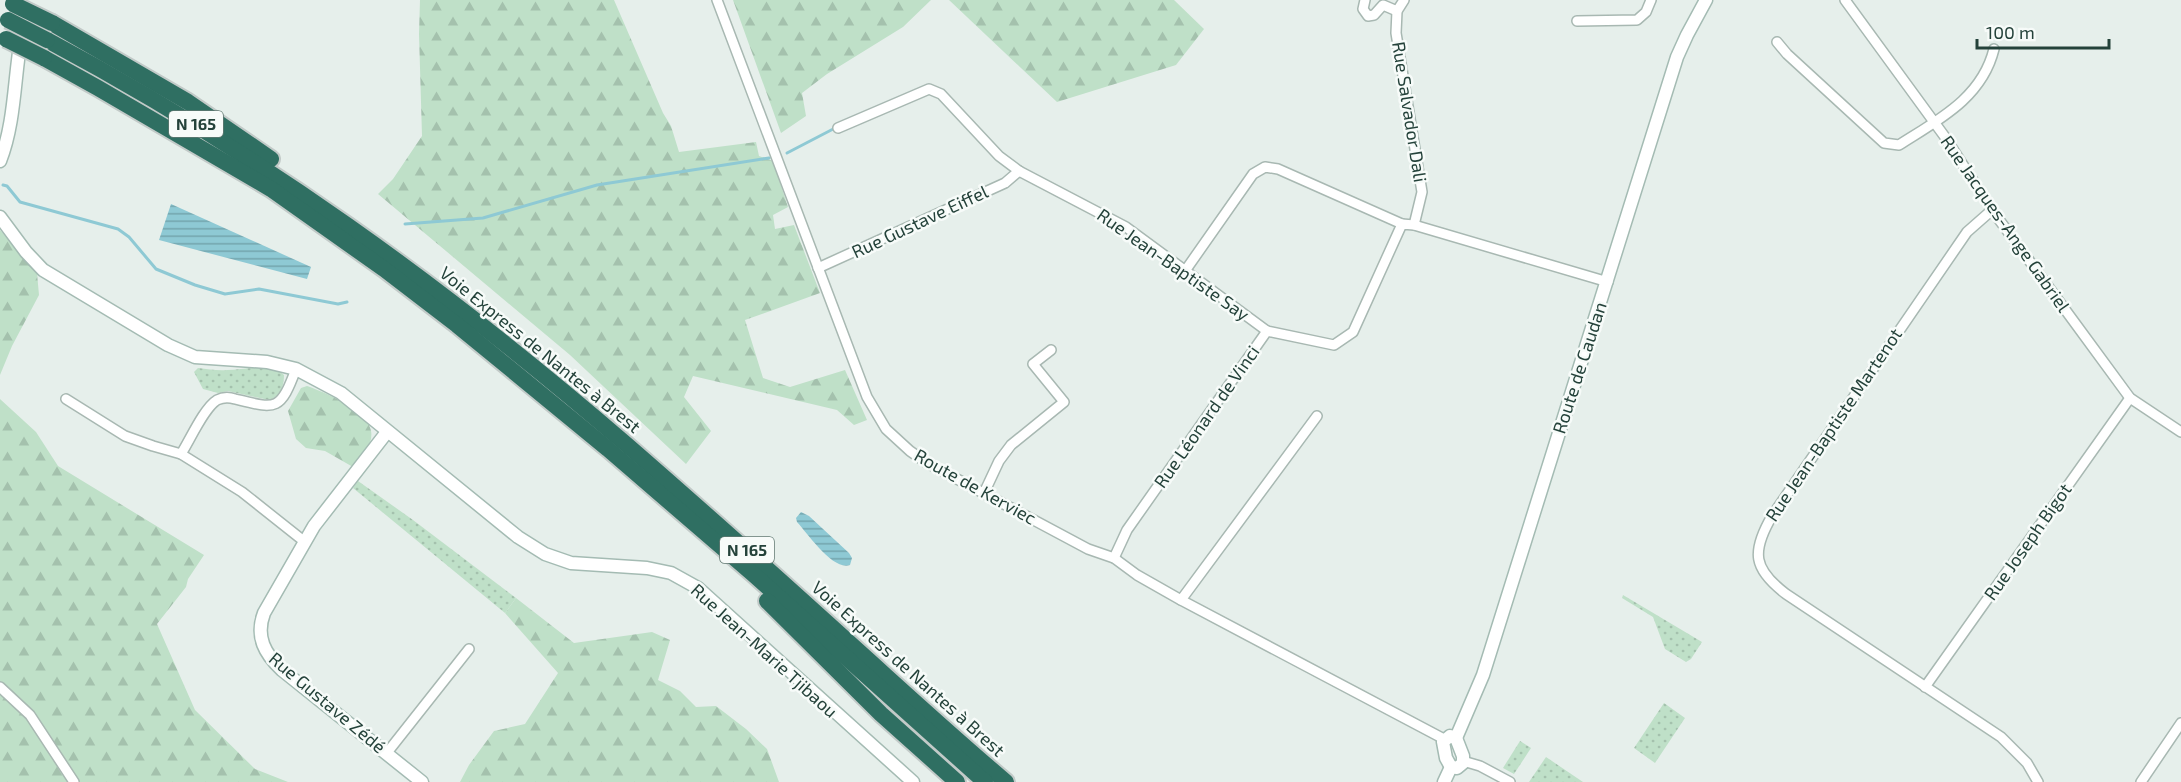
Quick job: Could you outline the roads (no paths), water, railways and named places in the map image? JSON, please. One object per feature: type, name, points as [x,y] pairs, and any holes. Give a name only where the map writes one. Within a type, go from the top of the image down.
[{"type":"highway","points":[[11,8],[52,23],[188,102],[324,196],[339,217]]},
{"type":"highway","name":"Voie Express de Nantes à Brest","points":[[11,8],[47,40],[116,76],[217,136],[339,217],[450,300],[601,423],[986,765],[1010,779]]},
{"type":"highway","name":"Voie Express de Nantes à Brest","points":[[3,38],[98,88],[271,189],[466,332],[536,388],[670,503],[985,782]]},
{"type":"highway","points":[[670,503],[684,522],[881,714],[957,782]]},
{"type":"street","name":"Route de Kerviec","points":[[717,0],[867,397],[886,429],[927,463],[1088,549],[1114,558],[1137,575],[1181,600],[1451,742]]},
{"type":"street","points":[[1365,0],[1363,9],[1368,16],[1374,15],[1383,5],[1397,11],[1404,0]]},
{"type":"street","points":[[1577,21],[1637,20],[1646,12],[1651,0]]},
{"type":"street","name":"Route de Caudan","points":[[1451,742],[1483,675],[1677,57],[1706,0]]},
{"type":"street","name":"Rue Jacques-Ange Gabriel","points":[[1845,0],[1934,123],[1992,210],[2130,398],[2181,432]]},
{"type":"street","points":[[0,160],[4,151],[16,69],[11,8]]},
{"type":"street","name":"Rue Salvador Dali","points":[[1397,11],[1396,33],[1422,192],[1414,225]]},
{"type":"street","points":[[1778,42],[1787,54],[1884,143],[1899,146],[1957,108],[1990,64],[1994,49]]},
{"type":"street","name":"Rue Jean-Baptiste Say","points":[[837,128],[929,88],[941,94],[999,156],[1019,171],[1125,227],[1267,330]]},
{"type":"street","points":[[1185,271],[1253,174],[1264,167],[1278,169],[1402,224],[1414,225],[1608,282]]},
{"type":"street","name":"Rue Gustave Eiffel","points":[[818,268],[1005,183],[1019,171]]},
{"type":"street","name":"Rue Jean-Baptiste Martenot","points":[[1992,210],[1967,232],[1772,516],[1761,535],[1758,550],[1759,565],[1769,581],[2001,737],[2027,763],[2038,782]]},
{"type":"street","name":"Rue Jean-Marie Tjibaou","points":[[0,218],[26,252],[44,270],[168,345],[195,357],[267,362],[296,369],[341,393],[518,537],[545,554],[571,563],[647,568],[671,573],[698,588],[913,782]]},
{"type":"street","name":"Rue Léonard de Vinci","points":[[1114,558],[1127,530],[1267,330],[1334,345],[1353,332],[1402,224]]},
{"type":"street","points":[[984,493],[999,461],[1011,445],[1064,402],[1033,364],[1051,350]]},
{"type":"street","points":[[182,454],[210,406],[219,399],[228,397],[268,406],[277,404],[282,399],[296,369]]},
{"type":"street","name":"Rue Joseph Bigot","points":[[1925,687],[2130,398]]},
{"type":"street","points":[[66,399],[125,436],[182,454],[242,492],[305,542]]},
{"type":"street","points":[[1181,600],[1317,416]]},
{"type":"street","name":"Rue Gustave Zédé","points":[[387,432],[314,525],[260,622],[261,639],[266,653],[282,670],[422,782]]},
{"type":"street","points":[[386,754],[469,650]]},
{"type":"street","points":[[0,687],[30,715],[74,782]]},
{"type":"street","points":[[2141,782],[2181,723]]},
{"type":"street","points":[[1451,742],[1463,759],[1510,782]]},
{"type":"street","points":[[1444,782],[1450,765],[1451,742]]},
{"type":"street","points":[[1450,765],[1459,767],[1463,759]]},
{"type":"water","points":[[171,204],[311,267],[307,279],[159,240]]},
{"type":"water","points":[[801,512],[809,516],[849,553],[852,558],[850,565],[836,562],[821,550],[797,522],[796,518]]},
{"type":"waterway","points":[[787,153],[837,127]]},
{"type":"waterway","points":[[405,224],[483,218],[597,185],[769,158]]},
{"type":"waterway","points":[[3,185],[7,186],[20,202],[118,229],[129,237],[156,269],[195,285],[225,294],[259,289],[338,304],[347,302]]}]
